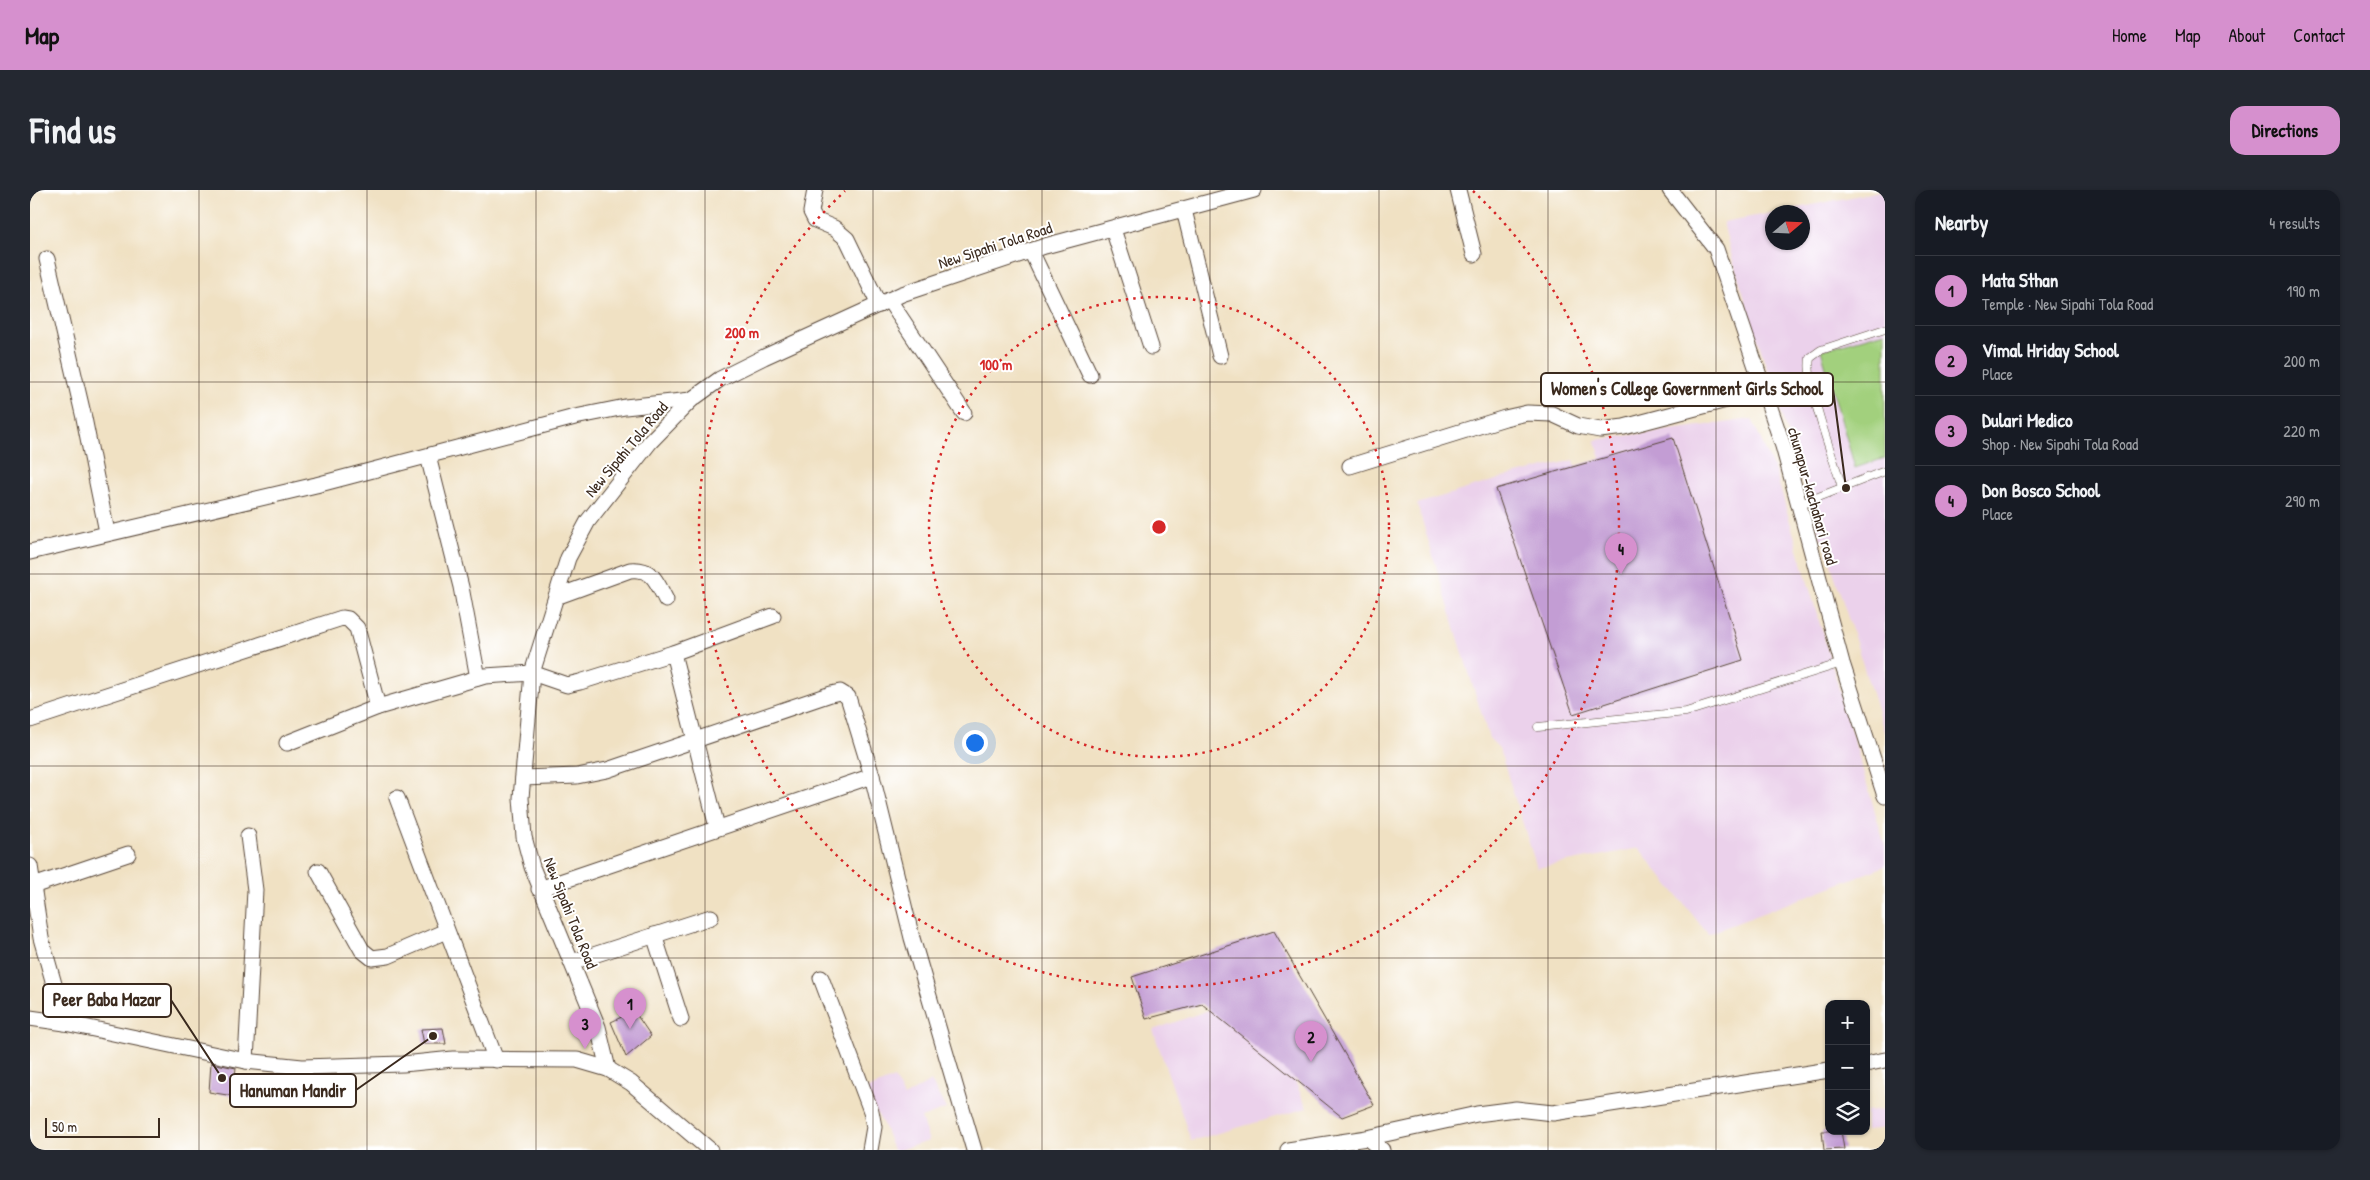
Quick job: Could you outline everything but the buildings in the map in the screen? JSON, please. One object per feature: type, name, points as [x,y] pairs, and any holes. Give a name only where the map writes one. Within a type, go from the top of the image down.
[{"type":"street","points":[[814,190],[811,212],[815,220],[834,228],[847,239],[884,303],[964,413]]},
{"type":"street","name":"New Sipahi Tola Road","points":[[608,1069],[598,1027],[539,888],[524,837],[521,798],[532,673],[568,558],[588,522],[650,442],[691,400],[720,380],[764,357],[884,303],[1031,251],[1254,190]]},
{"type":"street","points":[[1458,190],[1474,254]]},
{"type":"street","name":"chunapur-kachahari road","points":[[1670,190],[1716,249],[1764,390],[1842,663],[1885,796]]},
{"type":"street","points":[[1184,210],[1220,356]]},
{"type":"street","points":[[1113,229],[1151,347]]},
{"type":"street","points":[[1031,251],[1090,375]]},
{"type":"street","points":[[47,259],[84,418],[107,532]]},
{"type":"street","points":[[1350,466],[1526,413],[1552,414],[1578,426],[1600,430],[1624,427],[1764,390]]},
{"type":"street","points":[[30,552],[107,532],[316,485],[575,417],[624,407],[691,400]]},
{"type":"street","points":[[428,456],[461,586],[478,678]]},
{"type":"street","points":[[556,597],[630,570],[641,569],[652,575],[666,600]]},
{"type":"street","points":[[287,743],[378,707],[478,678],[532,673],[567,685],[673,653],[773,616]]},
{"type":"street","points":[[30,720],[342,618],[348,620],[357,628],[378,707]]},
{"type":"street","points":[[673,653],[717,827]]},
{"type":"street","points":[[523,778],[577,776],[607,770],[695,738],[840,692],[848,697],[872,776],[912,938],[974,1150]]},
{"type":"street","points":[[539,888],[872,776]]},
{"type":"street","points":[[397,798],[496,1060]]},
{"type":"street","points":[[246,1062],[255,890],[248,836]]},
{"type":"street","points":[[33,886],[128,854]]},
{"type":"street","points":[[30,866],[41,938],[65,1023]]},
{"type":"street","points":[[318,871],[362,950],[372,958],[388,956],[446,931]]},
{"type":"street","points":[[572,962],[711,917]]},
{"type":"street","points":[[654,935],[681,1019]]},
{"type":"street","points":[[821,978],[871,1111],[874,1127],[870,1150]]},
{"type":"street","points":[[30,1018],[65,1023],[246,1062],[302,1067],[403,1064],[453,1059],[544,1058],[576,1060],[608,1069],[631,1084],[710,1150]]},
{"type":"street","points":[[1870,1063],[1885,1060]]},
{"type":"street","points":[[1288,1150],[1367,1138],[1477,1114],[1516,1109],[1554,1113],[1825,1071]]},
{"type":"street","points":[[1367,1138],[1382,1150]]},
{"type":"lane","points":[[1842,487],[1812,387],[1808,369],[1810,358],[1821,350],[1885,329]]},
{"type":"lane","points":[[1798,505],[1885,471]]},
{"type":"lane","points":[[1538,727],[1686,712],[1842,663]]},
{"type":"shaded area","points":[[1885,190],[1885,734],[1823,539],[1821,540],[1732,258],[1723,222],[1765,214],[1765,250],[1810,250],[1810,205]]},
{"type":"shaded area","points":[[1752,419],[1776,474],[1885,846],[1885,866],[1708,934],[1639,848],[1537,868],[1499,748],[1489,738],[1417,504],[1509,476],[1574,460],[1578,472],[1604,467],[1595,440]]},
{"type":"shaded area","points":[[1256,993],[1307,1108],[1191,1141],[1153,1030]]},
{"type":"shaded area","points":[[894,1078],[904,1097],[931,1081],[946,1109],[921,1118],[929,1141],[899,1150],[893,1150],[883,1124],[863,1091]]},
{"type":"shaded area","points":[[1885,1109],[1885,1128],[1870,1130],[1870,1111]]},
{"type":"green space","points":[[1885,332],[1885,458],[1855,468],[1821,350]]},
{"type":"place","name":"Women's College Government Girls School","points":[[1846,488]]},
{"type":"place","name":"Don Bosco School","points":[[1621,574]]},
{"type":"place","name":"Mata Sthan","points":[[630,1029]]},
{"type":"place","name":"Hanuman Mandir","points":[[433,1036]]},
{"type":"place","name":"Dulari Medico","points":[[585,1049]]},
{"type":"place","name":"Vimal Hriday School","points":[[1311,1062]]},
{"type":"place","name":"Peer Baba Mazar","points":[[222,1078]]}]
